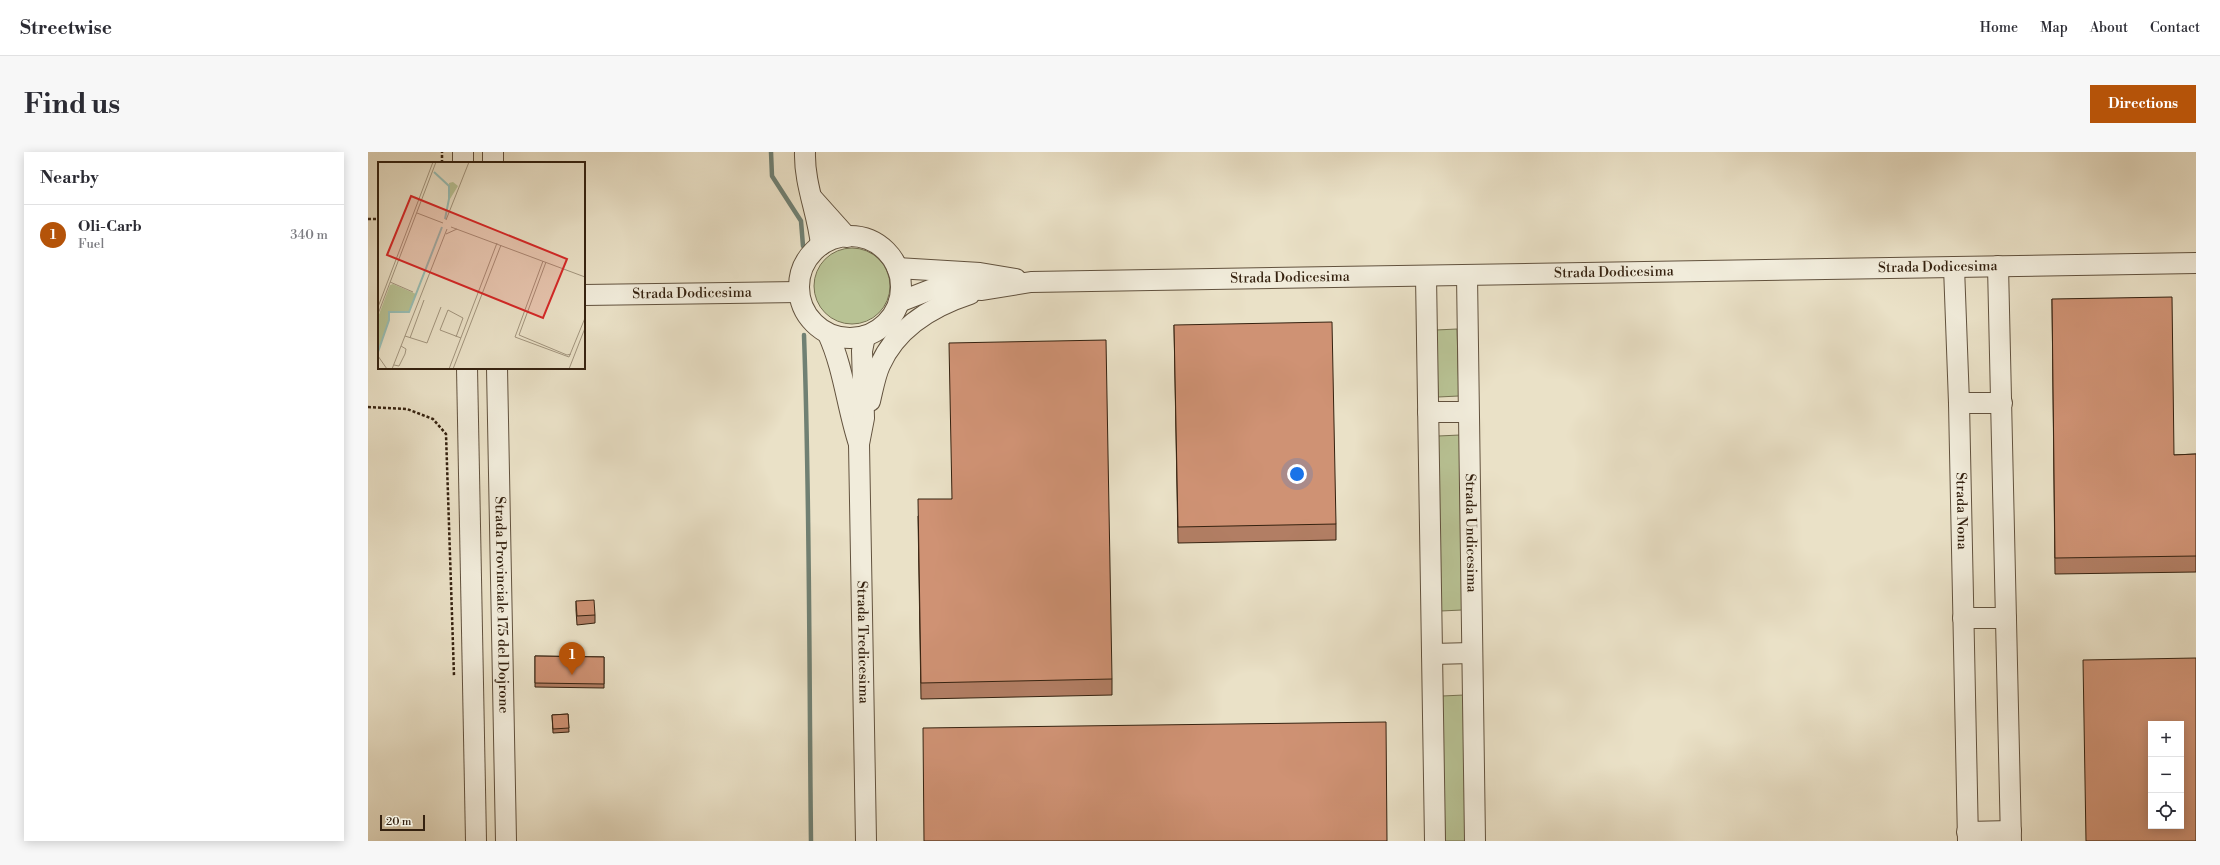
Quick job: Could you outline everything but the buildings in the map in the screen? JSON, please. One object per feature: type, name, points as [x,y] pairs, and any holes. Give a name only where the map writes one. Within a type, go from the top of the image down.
[{"type":"street","points":[[805,152],[805,168],[813,199],[821,246]]},
{"type":"street","points":[[813,199],[847,237]]},
{"type":"street","points":[[828,334],[850,338],[865,336],[884,326],[893,315],[899,302],[901,285],[897,268],[889,254],[877,244],[862,238],[847,237],[833,239],[821,246],[811,255],[804,266],[800,279],[799,292],[804,309],[810,319],[828,334],[833,346],[845,390],[850,416],[859,444]]},
{"type":"street","name":"Strada Dodicesima","points":[[1031,282],[2196,263]]},
{"type":"street","name":"Strada Nona","points":[[1954,267],[1959,403],[1968,836],[2011,836],[1998,266]]},
{"type":"street","points":[[897,268],[980,273],[1031,282]]},
{"type":"street","name":"Strada Undicesima","points":[[1467,275],[1475,841]]},
{"type":"street","points":[[1426,276],[1435,841]]},
{"type":"street","points":[[859,444],[864,418],[880,365],[891,346],[899,337],[926,313],[946,302],[982,290],[1031,282]]},
{"type":"street","points":[[899,302],[930,290],[949,288],[982,290]]},
{"type":"street","name":"Strada Dodicesima","points":[[585,294],[799,292]]},
{"type":"street","points":[[864,418],[862,352],[865,336]]},
{"type":"street","name":"Strada Provinciale 175 del Dojrone","points":[[467,369],[476,841]]},
{"type":"street","name":"Strada Provinciale 175 del Dojrone","points":[[497,369],[506,841]]},
{"type":"street","points":[[1959,403],[2002,403]]},
{"type":"street","points":[[1428,412],[1468,412]]},
{"type":"street","name":"Strada Tredicesima","points":[[859,444],[866,841]]},
{"type":"street","points":[[1963,618],[2006,618]]},
{"type":"street","points":[[1432,654],[1472,653]]},
{"type":"path","points":[[368,407],[407,409],[433,419],[446,434],[454,682]]},
{"type":"green space","points":[[845,248],[859,248],[873,254],[884,265],[890,279],[890,293],[887,301],[879,313],[873,318],[859,324],[845,324],[831,318],[820,307],[814,293],[814,279],[820,265],[831,254]]},
{"type":"green space","points":[[1457,329],[1459,396],[1438,397],[1436,330]]},
{"type":"green space","points":[[1460,435],[1462,610],[1441,611],[1438,436]]},
{"type":"green space","points":[[1464,695],[1466,841],[1445,841],[1442,696]]},
{"type":"waterway","points":[[771,152],[772,176],[801,221],[803,246]]},
{"type":"waterway","points":[[804,335],[808,525],[811,841]]},
{"type":"place","name":"Oli-Carb","points":[[572,675]]}]
